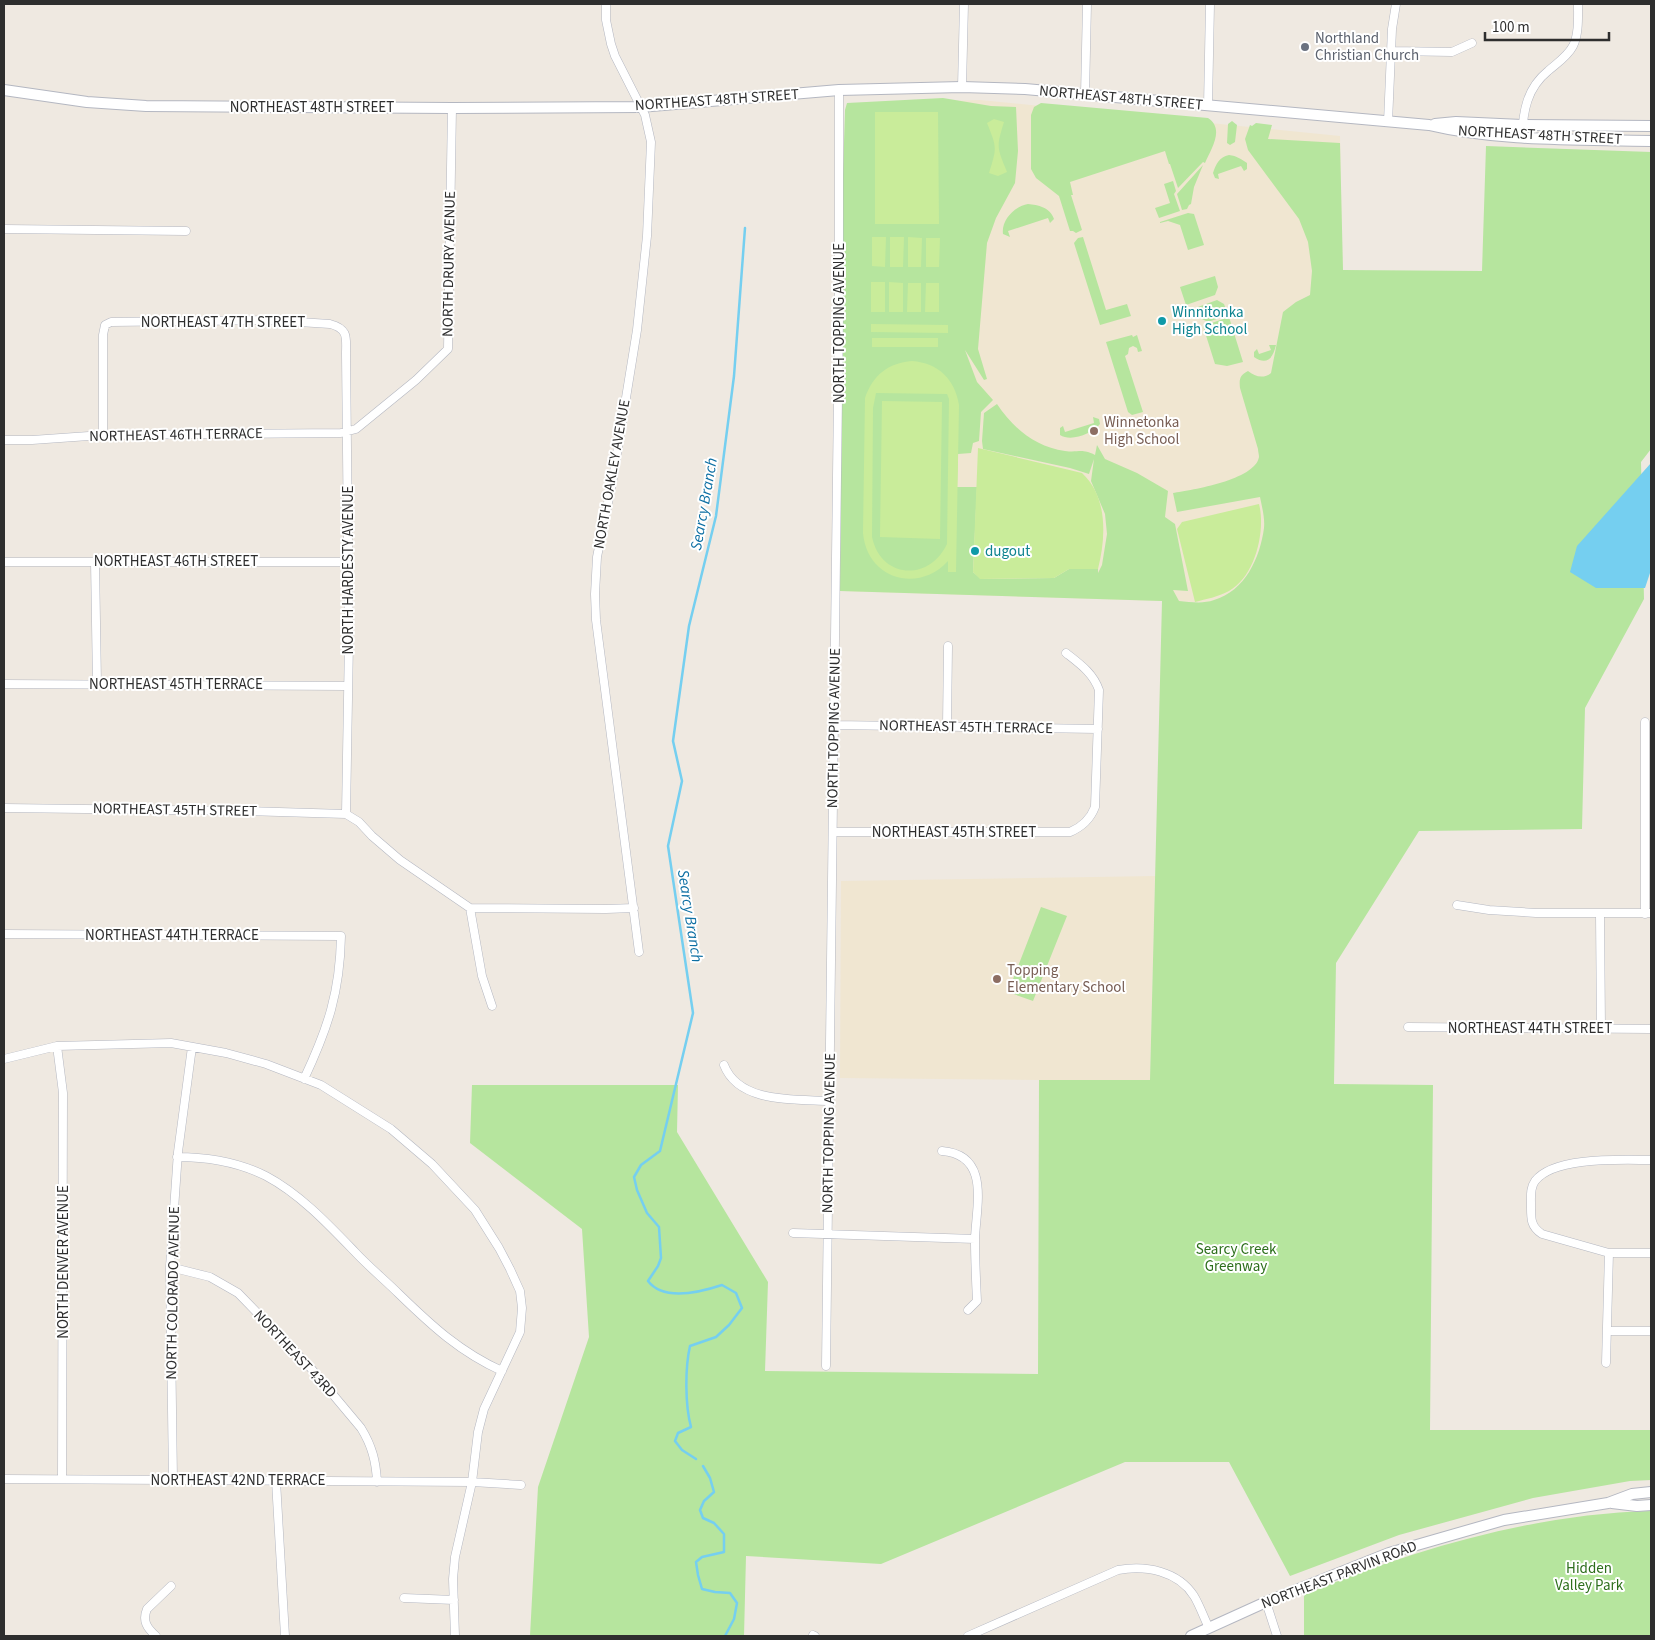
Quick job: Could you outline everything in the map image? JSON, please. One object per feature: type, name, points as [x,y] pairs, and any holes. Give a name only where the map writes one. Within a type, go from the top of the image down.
[{"type":"street","name":"NORTH OAKLEY AVENUE","points":[[606,4],[606,20],[611,44],[648,120],[652,142],[647,236],[638,330],[613,478],[597,557],[595,594],[596,620],[615,776],[639,952]]},
{"type":"street","points":[[962,87],[964,4]]},
{"type":"street","points":[[1085,95],[1087,4]]},
{"type":"street","points":[[1208,106],[1210,4]]},
{"type":"street","points":[[1388,122],[1392,29],[1396,4]]},
{"type":"street","points":[[1522,137],[1524,109],[1532,88],[1546,72],[1567,55],[1573,46],[1577,30],[1578,4]]},
{"type":"street","points":[[1392,51],[1452,52],[1472,43]]},
{"type":"street","name":"NORTHEAST 48TH STREET","points":[[4,90],[87,102],[146,106],[452,108],[640,106],[839,90],[962,87],[1025,89],[1429,125],[1454,131],[1522,137],[1651,141]]},
{"type":"street","name":"NORTH TOPPING AVENUE","points":[[826,1366],[839,315],[839,90]]},
{"type":"street","name":"NORTH DRURY AVENUE","points":[[347,431],[356,429],[399,395],[448,349],[452,108]]},
{"type":"street","name":"NORTHEAST 48TH STREET","points":[[1429,125],[1456,122],[1522,125],[1651,126]]},
{"type":"street","points":[[4,229],[186,230]]},
{"type":"street","name":"NORTHEAST 47TH STREET","points":[[103,435],[103,335],[105,325],[111,322],[268,320],[330,324],[341,328]]},
{"type":"street","name":"NORTH HARDESTY AVENUE","points":[[341,328],[346,336],[347,431],[348,686],[346,814]]},
{"type":"street","name":"NORTHEAST 46TH TERRACE","points":[[4,440],[103,435],[341,433],[347,431]]},
{"type":"street","points":[[95,561],[96,684]]},
{"type":"street","name":"NORTHEAST 46TH STREET","points":[[4,562],[348,562]]},
{"type":"street","points":[[947,726],[948,646]]},
{"type":"street","points":[[1066,653],[1089,672],[1095,680],[1100,700],[1098,729]]},
{"type":"street","name":"NORTHEAST 45TH TERRACE","points":[[4,684],[348,686]]},
{"type":"street","points":[[1457,905],[1489,910],[1536,913],[1648,914],[1648,785],[1645,722]]},
{"type":"street","name":"NORTHEAST 45TH TERRACE","points":[[834,724],[1098,729]]},
{"type":"street","name":"NORTHEAST 45TH STREET","points":[[833,832],[1060,832],[1075,830],[1086,823],[1094,807],[1098,729]]},
{"type":"street","name":"NORTHEAST 45TH STREET","points":[[4,808],[346,814]]},
{"type":"street","points":[[346,814],[359,822],[378,842],[400,860],[470,908],[634,908]]},
{"type":"street","points":[[470,908],[479,962],[492,1006]]},
{"type":"street","points":[[1600,914],[1601,1029]]},
{"type":"street","name":"NORTHEAST 44TH TERRACE","points":[[4,934],[341,936],[339,975],[331,1013],[304,1079]]},
{"type":"street","name":"NORTHEAST 44TH STREET","points":[[1408,1027],[1651,1029]]},
{"type":"street","points":[[4,1059],[57,1046],[172,1043],[250,1059],[322,1085],[398,1134],[458,1190],[484,1222],[520,1291],[522,1301],[520,1332],[482,1417],[478,1432],[472,1482],[455,1557],[455,1636]]},
{"type":"street","name":"NORTH DENVER AVENUE","points":[[57,1046],[63,1093],[62,1479]]},
{"type":"street","name":"NORTH COLORADO AVENUE","points":[[173,1480],[170,1267],[178,1157],[192,1047]]},
{"type":"street","points":[[724,1065],[739,1084],[758,1094],[768,1097],[830,1101]]},
{"type":"street","points":[[942,1152],[950,1152],[964,1158],[974,1172],[979,1190],[975,1239],[977,1301],[968,1310]]},
{"type":"street","points":[[178,1157],[196,1157],[232,1163],[276,1182],[327,1224],[439,1332],[480,1361],[502,1371]]},
{"type":"street","points":[[1651,1160],[1606,1160],[1575,1163],[1550,1170],[1535,1181],[1531,1190],[1531,1222],[1534,1229],[1542,1234],[1609,1253],[1651,1253]]},
{"type":"street","points":[[792,1234],[975,1239]]},
{"type":"street","points":[[1606,1363],[1609,1253]]},
{"type":"street","name":"NORTHEAST 43RD","points":[[170,1267],[210,1277],[238,1293],[309,1366],[368,1439],[376,1462],[377,1482]]},
{"type":"street","points":[[1607,1331],[1651,1331]]},
{"type":"street","name":"NORTHEAST 42ND TERRACE","points":[[4,1479],[472,1482]]},
{"type":"street","points":[[276,1481],[285,1636]]},
{"type":"street","points":[[472,1482],[521,1485]]},
{"type":"street","name":"NORTHEAST PARVIN ROAD","points":[[1191,1636],[1266,1602],[1389,1554],[1424,1543],[1504,1520],[1608,1503],[1632,1494],[1651,1492]]},
{"type":"street","name":"NORTHEAST PARVIN ROAD","points":[[1608,1503],[1651,1506]]},
{"type":"street","points":[[968,1636],[1118,1570],[1130,1568],[1145,1568],[1170,1575],[1186,1586],[1194,1597],[1209,1628]]},
{"type":"street","points":[[156,1636],[146,1625],[145,1614],[147,1609],[171,1586]]},
{"type":"street","points":[[404,1598],[454,1600]]},
{"type":"street","points":[[1266,1602],[1277,1636]]},
{"type":"shaded area","name":"Winnetonka High School","points":[[980,100],[1340,136],[1349,607],[840,591],[849,104]]},
{"type":"shaded area","name":"Topping Elementary School","points":[[1155,876],[1150,1081],[840,1078],[841,881]]},
{"type":"green space","name":"Searcy Creek Greenway","points":[[943,98],[991,106],[1016,107],[1018,151],[1015,183],[996,218],[987,243],[978,349],[987,379],[984,380],[965,350],[977,382],[993,400],[981,412],[979,441],[973,443],[971,453],[958,454],[957,487],[977,487],[973,572],[981,579],[1054,578],[1069,569],[1098,569],[1098,573],[1102,565],[1107,534],[1105,514],[1091,481],[1094,459],[1089,474],[983,449],[984,413],[997,404],[1010,421],[1035,441],[1054,449],[1083,451],[1095,455],[1097,445],[1105,459],[1137,473],[1168,491],[1165,517],[1175,524],[1188,591],[1173,590],[1179,601],[1192,602],[1210,601],[1225,596],[1242,581],[1255,562],[1259,551],[1264,528],[1263,512],[1260,497],[1177,512],[1173,493],[1235,478],[1247,472],[1255,465],[1259,457],[1258,449],[1240,388],[1241,378],[1248,371],[1260,376],[1271,373],[1283,312],[1296,302],[1310,295],[1312,271],[1308,242],[1299,219],[1248,150],[1245,139],[1250,125],[1252,126],[1256,123],[1272,125],[1268,139],[1340,143],[1343,270],[1482,271],[1486,146],[1651,152],[1651,449],[1641,462],[1644,599],[1585,708],[1582,829],[1419,831],[1336,963],[1334,1084],[1433,1085],[1430,1430],[1651,1430],[1651,1480],[1630,1481],[1533,1498],[1399,1535],[1290,1576],[1229,1462],[1125,1462],[881,1564],[746,1556],[744,1636],[530,1636],[538,1487],[589,1337],[582,1229],[470,1143],[472,1085],[678,1085],[677,1132],[768,1282],[765,1371],[1038,1374],[1039,1080],[1150,1080],[1162,601],[840,591],[845,110],[847,103]]},
{"type":"green space","points":[[1041,103],[1208,118],[1216,128],[1215,139],[1205,163],[1203,162],[1178,188],[1165,151],[1070,182],[1073,195],[1071,195],[1082,230],[1076,233],[1070,231],[1059,196],[1036,178],[1031,169],[1031,115],[1034,107]]},
{"type":"green space","points":[[875,112],[938,112],[939,224],[875,224]]},
{"type":"green space","points":[[994,119],[1004,122],[999,147],[1007,172],[998,176],[989,173],[995,148],[987,123]]},
{"type":"green space","points":[[1232,121],[1237,125],[1235,142],[1230,145],[1227,143],[1228,124]]},
{"type":"green space","points":[[1229,155],[1247,163],[1247,169],[1244,171],[1241,166],[1218,174],[1219,179],[1215,178],[1213,173],[1220,159]]},
{"type":"green space","points":[[1203,165],[1194,187],[1191,204],[1187,209],[1182,210],[1177,194]]},
{"type":"green space","points":[[1173,181],[1176,191],[1174,194],[1180,211],[1159,218],[1155,208],[1170,203],[1164,184]]},
{"type":"green space","points":[[1028,204],[1047,209],[1054,219],[1050,223],[1048,218],[1008,231],[1010,237],[1003,234],[1004,224],[1010,215],[1018,208]]},
{"type":"green space","points":[[1188,213],[1194,214],[1204,245],[1188,250],[1180,225],[1168,221],[1160,222]]},
{"type":"green space","points":[[872,237],[886,237],[885,267],[872,266]]},
{"type":"green space","points":[[890,237],[904,237],[903,267],[890,267]]},
{"type":"green space","points":[[908,237],[922,238],[921,267],[908,267]]},
{"type":"green space","points":[[1083,237],[1106,310],[1127,304],[1131,316],[1100,325],[1074,243],[1078,238]]},
{"type":"green space","points":[[926,238],[940,238],[939,267],[926,267]]},
{"type":"green space","points":[[1215,276],[1218,287],[1215,295],[1186,305],[1180,287]]},
{"type":"green space","points":[[871,282],[885,282],[885,312],[871,312]]},
{"type":"green space","points":[[889,282],[903,283],[903,312],[889,312]]},
{"type":"green space","points":[[908,283],[921,283],[921,312],[907,312]]},
{"type":"green space","points":[[926,283],[939,283],[939,312],[925,312]]},
{"type":"green space","points":[[1217,300],[1224,304],[1228,315],[1208,322],[1198,317],[1197,313],[1193,314],[1187,311]]},
{"type":"green space","points":[[1229,317],[1243,362],[1227,366],[1215,364],[1203,326]]},
{"type":"green space","points":[[871,324],[948,325],[948,333],[871,332]]},
{"type":"green space","points":[[1132,335],[1133,337],[1137,335],[1142,351],[1138,352],[1137,348],[1133,346],[1129,348],[1128,354],[1125,356],[1143,412],[1132,415],[1128,412],[1106,342]]},
{"type":"green space","points":[[872,338],[938,338],[938,347],[872,347]]},
{"type":"green space","points":[[1269,345],[1276,345],[1269,359],[1262,361],[1254,357],[1254,352],[1257,349],[1259,354],[1271,350]]},
{"type":"green space","points":[[903,362],[921,362],[930,365],[944,374],[954,387],[959,405],[956,572],[948,572],[948,561],[936,571],[923,577],[909,579],[896,577],[884,571],[874,561],[867,549],[863,533],[865,398],[872,383],[882,372]],"holes":[[[876,393],[947,394],[949,399],[947,544],[939,556],[929,565],[918,570],[895,568],[885,561],[877,551],[872,537],[873,408]]]},
{"type":"green space","points":[[882,401],[942,402],[940,539],[880,537]]},
{"type":"green space","points":[[1093,417],[1099,419],[1100,424],[1087,434],[1070,438],[1060,435],[1060,428],[1063,426],[1065,432],[1094,423]]},
{"type":"green space","points":[[978,448],[1082,473],[1097,494],[1103,518],[1103,544],[1098,569],[1069,569],[1054,578],[980,579],[973,572]]},
{"type":"green space","points":[[1259,504],[1261,527],[1259,540],[1252,564],[1246,575],[1229,591],[1195,602],[1177,529],[1182,522]]},
{"type":"green space","points":[[1041,907],[1067,916],[1033,1001],[1008,992]]},
{"type":"green space","name":"Hidden Valley Park","points":[[1651,1511],[1651,1636],[1304,1636],[1304,1596],[1306,1594],[1389,1562],[1475,1537],[1519,1527],[1563,1519]]},
{"type":"water","points":[[1651,463],[1651,570],[1645,588],[1596,588],[1570,572],[1577,546]]},
{"type":"waterway","name":"Searcy Branch","points":[[696,1459],[682,1450],[675,1441],[678,1433],[691,1427],[686,1386],[690,1346],[716,1337],[729,1325],[742,1308],[736,1293],[722,1285],[694,1292],[673,1293],[663,1291],[648,1281],[661,1258],[659,1227],[647,1213],[637,1190],[634,1177],[641,1165],[660,1151],[693,1013],[668,846],[682,781],[673,741],[689,626],[716,516],[734,376],[745,228]]},
{"type":"waterway","name":"Searcy Branch","points":[[703,1466],[710,1478],[714,1492],[704,1501],[700,1510],[703,1518],[714,1523],[724,1534],[724,1552],[702,1557],[696,1562],[702,1589],[730,1593],[737,1603],[734,1619],[725,1636]]},
{"type":"place","name":"Northland Christian Church","points":[[1305,47]]},
{"type":"place","name":"Winnitonka High School","points":[[1162,321]]},
{"type":"place","name":"Winnetonka High School","points":[[1094,431]]},
{"type":"place","name":"dugout","points":[[975,551]]},
{"type":"place","name":"Topping Elementary School","points":[[997,979]]}]
